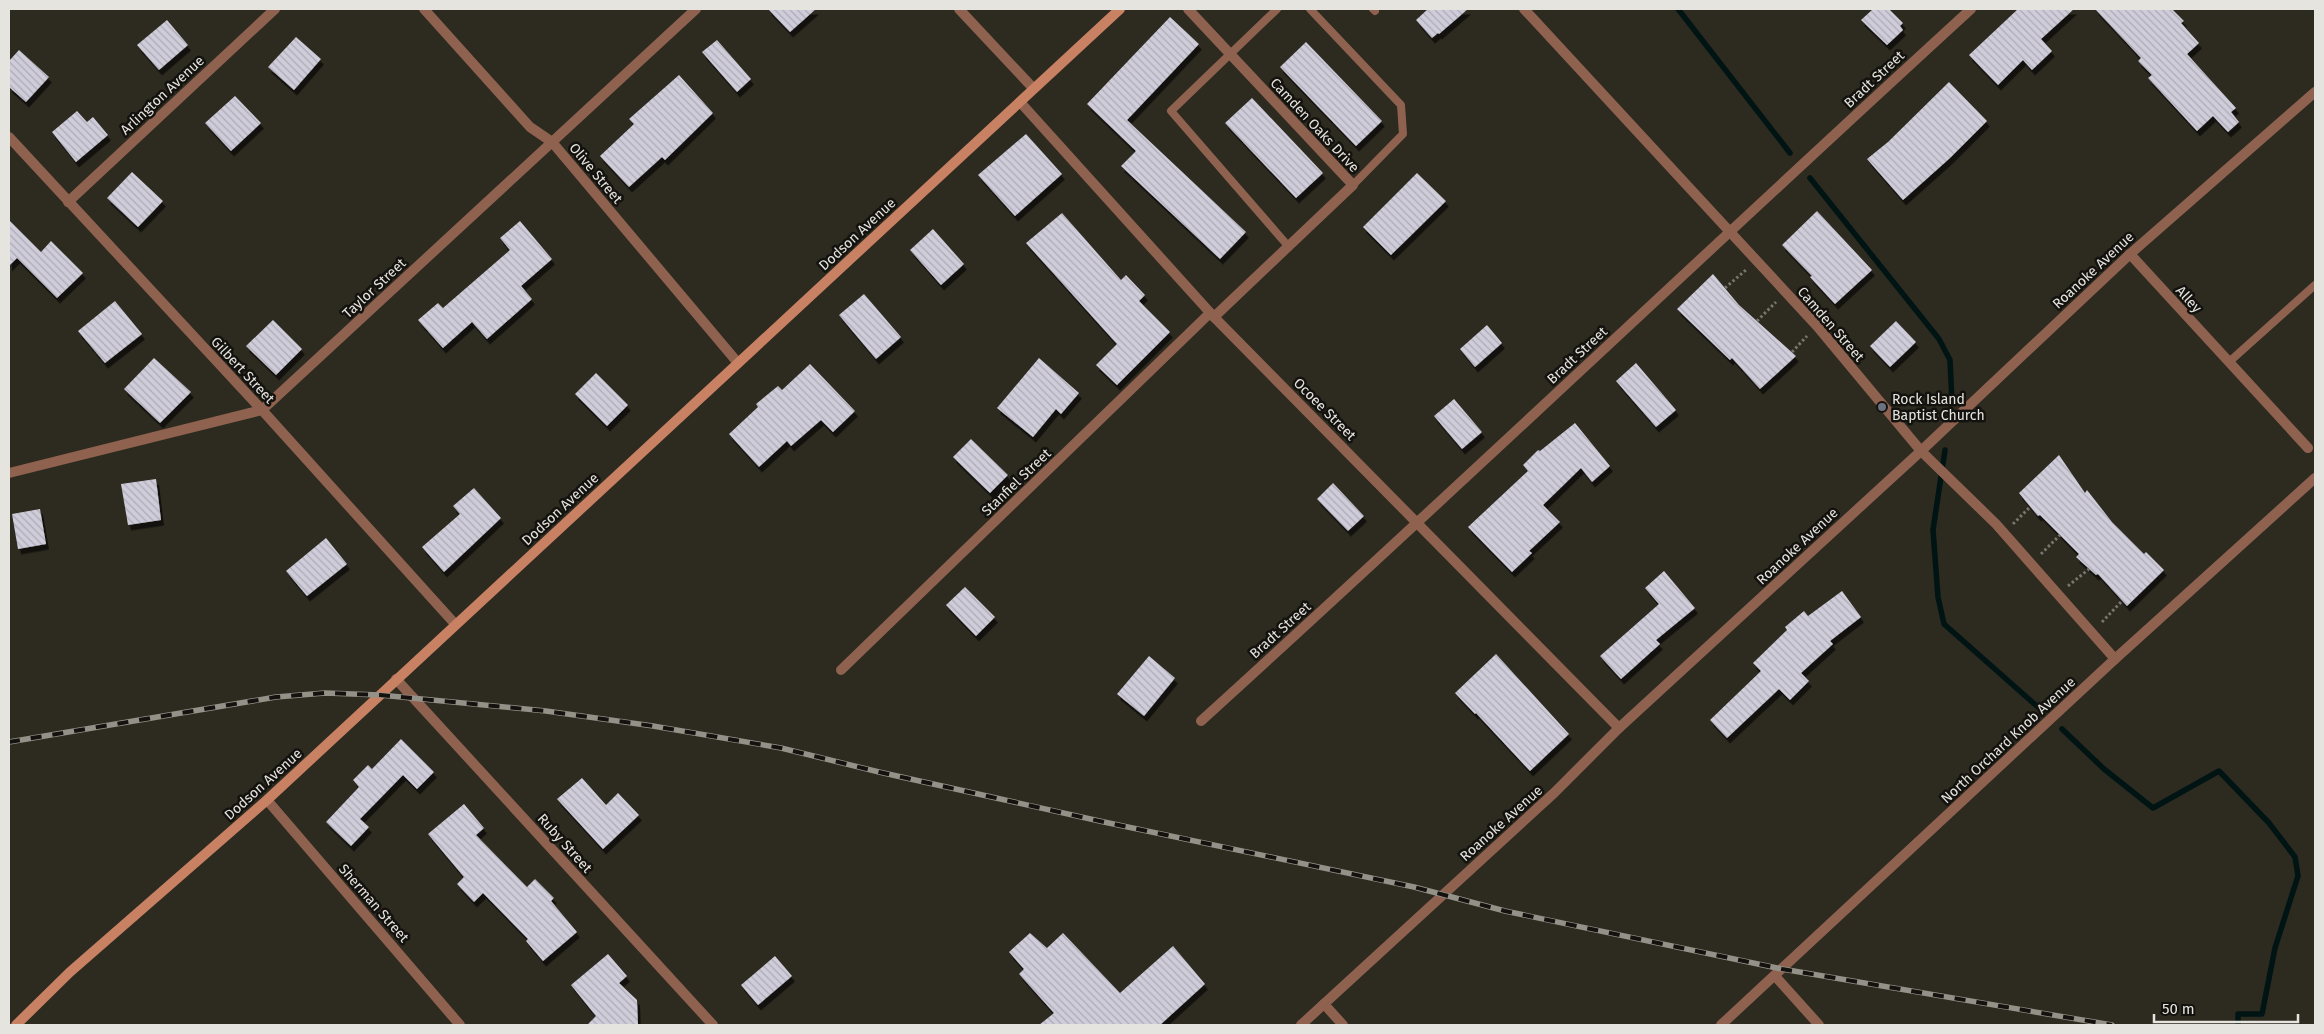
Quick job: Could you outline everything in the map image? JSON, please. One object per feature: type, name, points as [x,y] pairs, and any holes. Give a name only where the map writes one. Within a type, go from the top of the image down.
[{"type":"main road","name":"Dodson Avenue","points":[[16,1025],[70,972],[267,800],[1120,9]]},
{"type":"street","name":"Arlington Avenue","points":[[68,202],[274,9]]},
{"type":"street","name":"Olive Street","points":[[424,9],[530,126],[552,142],[738,363]]},
{"type":"street","name":"Taylor Street","points":[[9,473],[262,410],[696,9]]},
{"type":"street","points":[[959,9],[1033,88]]},
{"type":"street","name":"Camden Oaks Drive","points":[[1188,9],[1353,185],[1289,247],[1212,315]]},
{"type":"street","name":"Camden Street","points":[[1524,9],[1816,326],[1921,451],[2003,533],[2115,659]]},
{"type":"street","name":"Bradt Street","points":[[1201,721],[1419,523],[1729,231],[1971,9]]},
{"type":"street","name":"Roanoke Avenue","points":[[1301,1025],[1554,793],[1619,728],[1921,451],[2130,254],[2315,92]]},
{"type":"street","name":"Ocoee Street","points":[[1020,102],[1212,315],[1619,728]]},
{"type":"street","name":"Gilbert Street","points":[[9,137],[262,410],[456,624]]},
{"type":"street","name":"Alley","points":[[2130,254],[2308,448]]},
{"type":"street","name":"Stanfiel Street","points":[[841,670],[1212,315]]},
{"type":"street","name":"North Orchard Knob Avenue","points":[[1721,1025],[2115,659],[2315,478]]},
{"type":"street","name":"Ruby Street","points":[[396,679],[712,1025]]},
{"type":"street","name":"Sherman Street","points":[[267,800],[460,1025]]},
{"type":"street","points":[[1775,976],[1819,1025]]},
{"type":"street","points":[[1324,1004],[1343,1025]]},
{"type":"lane","points":[[1277,9],[1171,111],[1289,247]]},
{"type":"lane","points":[[1310,9],[1401,105],[1403,134],[1353,185]]},
{"type":"lane","points":[[2229,362],[2315,285]]},
{"type":"path","points":[[1725,288],[1756,261]]},
{"type":"path","points":[[1757,321],[1786,293]]},
{"type":"path","points":[[1792,352],[1816,326]]},
{"type":"path","points":[[2003,533],[2030,507]]},
{"type":"path","points":[[2030,564],[2060,535]]},
{"type":"path","points":[[2058,594],[2089,569]]},
{"type":"path","points":[[2092,633],[2122,601]]},
{"type":"building","points":[[768,9],[816,9],[790,32]]},
{"type":"building","points":[[1428,9],[1468,9],[1432,38],[1416,20]]},
{"type":"building","points":[[1873,9],[1889,9],[1903,23],[1900,26],[1903,30],[1887,45],[1861,20]]},
{"type":"building","points":[[2018,9],[2074,9],[2041,39],[2052,51],[2032,70],[2023,60],[1998,85],[1969,55]]},
{"type":"building","points":[[2095,9],[2172,9],[2184,21],[2181,23],[2199,43],[2187,54],[2236,108],[2231,112],[2239,122],[2228,132],[2213,116],[2197,131],[2148,78],[2152,75],[2138,61],[2141,58]]},
{"type":"building","points":[[1170,17],[1199,44],[1127,120],[1246,232],[1220,259],[1121,166],[1136,151],[1087,104]]},
{"type":"building","points":[[167,20],[188,45],[159,70],[137,45]]},
{"type":"building","points":[[296,37],[321,59],[294,90],[268,67]]},
{"type":"building","points":[[717,40],[751,79],[737,92],[702,52]]},
{"type":"building","points":[[1306,42],[1382,121],[1356,146],[1280,67]]},
{"type":"building","points":[[19,50],[49,77],[26,102],[9,87],[9,61]]},
{"type":"building","points":[[679,75],[713,113],[665,160],[662,157],[629,187],[600,156],[634,124],[629,119]]},
{"type":"building","points":[[1949,82],[1987,121],[1950,158],[1903,200],[1867,159],[1888,142]]},
{"type":"building","points":[[235,96],[261,123],[231,151],[205,123]]},
{"type":"building","points":[[1252,98],[1323,173],[1296,198],[1225,123]]},
{"type":"building","points":[[77,111],[87,122],[93,117],[108,135],[76,162],[52,132]]},
{"type":"building","points":[[1026,134],[1062,174],[1015,216],[978,175]]},
{"type":"building","points":[[132,172],[163,201],[138,227],[107,198]]},
{"type":"building","points":[[1417,173],[1446,201],[1391,255],[1363,227]]},
{"type":"building","points":[[1817,211],[1872,270],[1835,304],[1810,277],[1812,276],[1782,245]]},
{"type":"building","points":[[1062,213],[1121,280],[1126,275],[1145,295],[1139,301],[1170,332],[1117,385],[1096,365],[1117,344],[1026,243]]},
{"type":"building","points":[[9,220],[41,252],[51,241],[83,273],[57,298],[17,258],[9,266]]},
{"type":"building","points":[[520,221],[552,259],[521,286],[532,299],[487,339],[472,322],[443,348],[418,320],[438,303],[443,308],[510,250],[500,238]]},
{"type":"building","points":[[933,229],[964,264],[941,285],[910,250]]},
{"type":"building","points":[[1713,274],[1739,305],[1796,356],[1760,389],[1732,358],[1730,360],[1677,309]]},
{"type":"building","points":[[864,294],[901,337],[876,359],[839,315]]},
{"type":"building","points":[[115,301],[142,334],[105,363],[78,331]]},
{"type":"building","points":[[273,320],[302,349],[276,375],[246,346]]},
{"type":"building","points":[[1896,321],[1916,342],[1890,367],[1870,346]]},
{"type":"building","points":[[1487,325],[1502,343],[1475,367],[1460,349]]},
{"type":"building","points":[[154,358],[191,392],[160,423],[124,389]]},
{"type":"building","points":[[1039,358],[1079,393],[1061,414],[1056,409],[1033,437],[997,408]]},
{"type":"building","points":[[1636,363],[1676,410],[1656,427],[1616,381]]},
{"type":"building","points":[[810,364],[855,411],[833,432],[821,420],[791,446],[787,441],[759,467],[729,434],[758,407],[756,404],[778,386],[782,390]]},
{"type":"building","points":[[596,373],[628,405],[607,426],[575,394]]},
{"type":"building","points":[[1454,399],[1482,432],[1462,449],[1434,416]]},
{"type":"building","points":[[1575,423],[1610,466],[1592,482],[1581,468],[1543,505],[1560,522],[1529,551],[1532,553],[1512,572],[1468,527],[1528,471],[1523,465],[1538,450],[1540,451]]},
{"type":"building","points":[[971,439],[1008,475],[990,493],[953,457]]},
{"type":"building","points":[[2059,455],[2085,493],[2087,490],[2112,522],[2144,554],[2146,552],[2164,570],[2127,606],[2098,574],[2096,575],[2076,557],[2079,554],[2040,515],[2038,516],[2019,493]]},
{"type":"building","points":[[156,479],[161,520],[128,525],[121,484]]},
{"type":"building","points":[[1333,483],[1364,516],[1348,531],[1317,499]]},
{"type":"building","points":[[474,488],[501,518],[444,572],[422,547],[460,514],[453,506]]},
{"type":"building","points":[[40,509],[46,544],[18,549],[12,514]]},
{"type":"building","points":[[326,538],[347,564],[307,596],[286,571]]},
{"type":"building","points":[[1664,571],[1695,608],[1656,640],[1660,644],[1621,679],[1600,656],[1659,604],[1645,588]]},
{"type":"building","points":[[965,587],[995,617],[976,636],[946,605]]},
{"type":"building","points":[[1842,591],[1861,617],[1830,641],[1833,644],[1801,673],[1809,681],[1790,700],[1779,689],[1727,738],[1710,720],[1761,671],[1753,663],[1787,630],[1785,627],[1804,611],[1808,616]]},
{"type":"building","points":[[1496,654],[1569,734],[1530,771],[1455,693]]},
{"type":"building","points":[[1149,656],[1175,678],[1144,716],[1117,694]]},
{"type":"building","points":[[401,739],[434,772],[417,789],[403,775],[360,819],[369,827],[351,846],[326,822],[359,787],[353,780],[368,765],[372,769]]},
{"type":"building","points":[[582,778],[606,805],[618,793],[639,815],[603,849],[557,799]]},
{"type":"building","points":[[464,804],[484,828],[476,835],[527,887],[535,879],[554,898],[551,901],[577,932],[543,961],[526,941],[528,939],[483,893],[474,902],[457,884],[464,877],[428,834]]},
{"type":"building","points":[[1030,933],[1047,948],[1063,933],[1120,993],[1173,946],[1205,984],[1160,1025],[1039,1025],[1054,1013],[1019,974],[1024,969],[1009,952]]},
{"type":"building","points":[[608,954],[627,976],[619,983],[637,1000],[638,1025],[587,1025],[596,1016],[571,985]]},
{"type":"building","points":[[775,956],[792,976],[758,1005],[741,985]]},
{"type":"waterway","points":[[1678,9],[1790,153]]},
{"type":"waterway","points":[[1810,178],[1939,339],[1950,360],[1952,402]]},
{"type":"waterway","points":[[1945,450],[1933,530],[1938,597],[1944,624],[2039,708]]},
{"type":"waterway","points":[[2062,729],[2104,769],[2153,808],[2219,771],[2269,823],[2295,857],[2298,876],[2275,948],[2262,1014],[2238,1014],[2238,1025]]},
{"type":"railway","points":[[9,742],[276,697],[325,693],[380,695],[546,711],[653,726],[781,748],[879,772],[1104,822],[1414,887],[1505,911],[1782,969],[2112,1025]]},
{"type":"place","name":"Rock Island Baptist Church","points":[[1882,407]]}]
